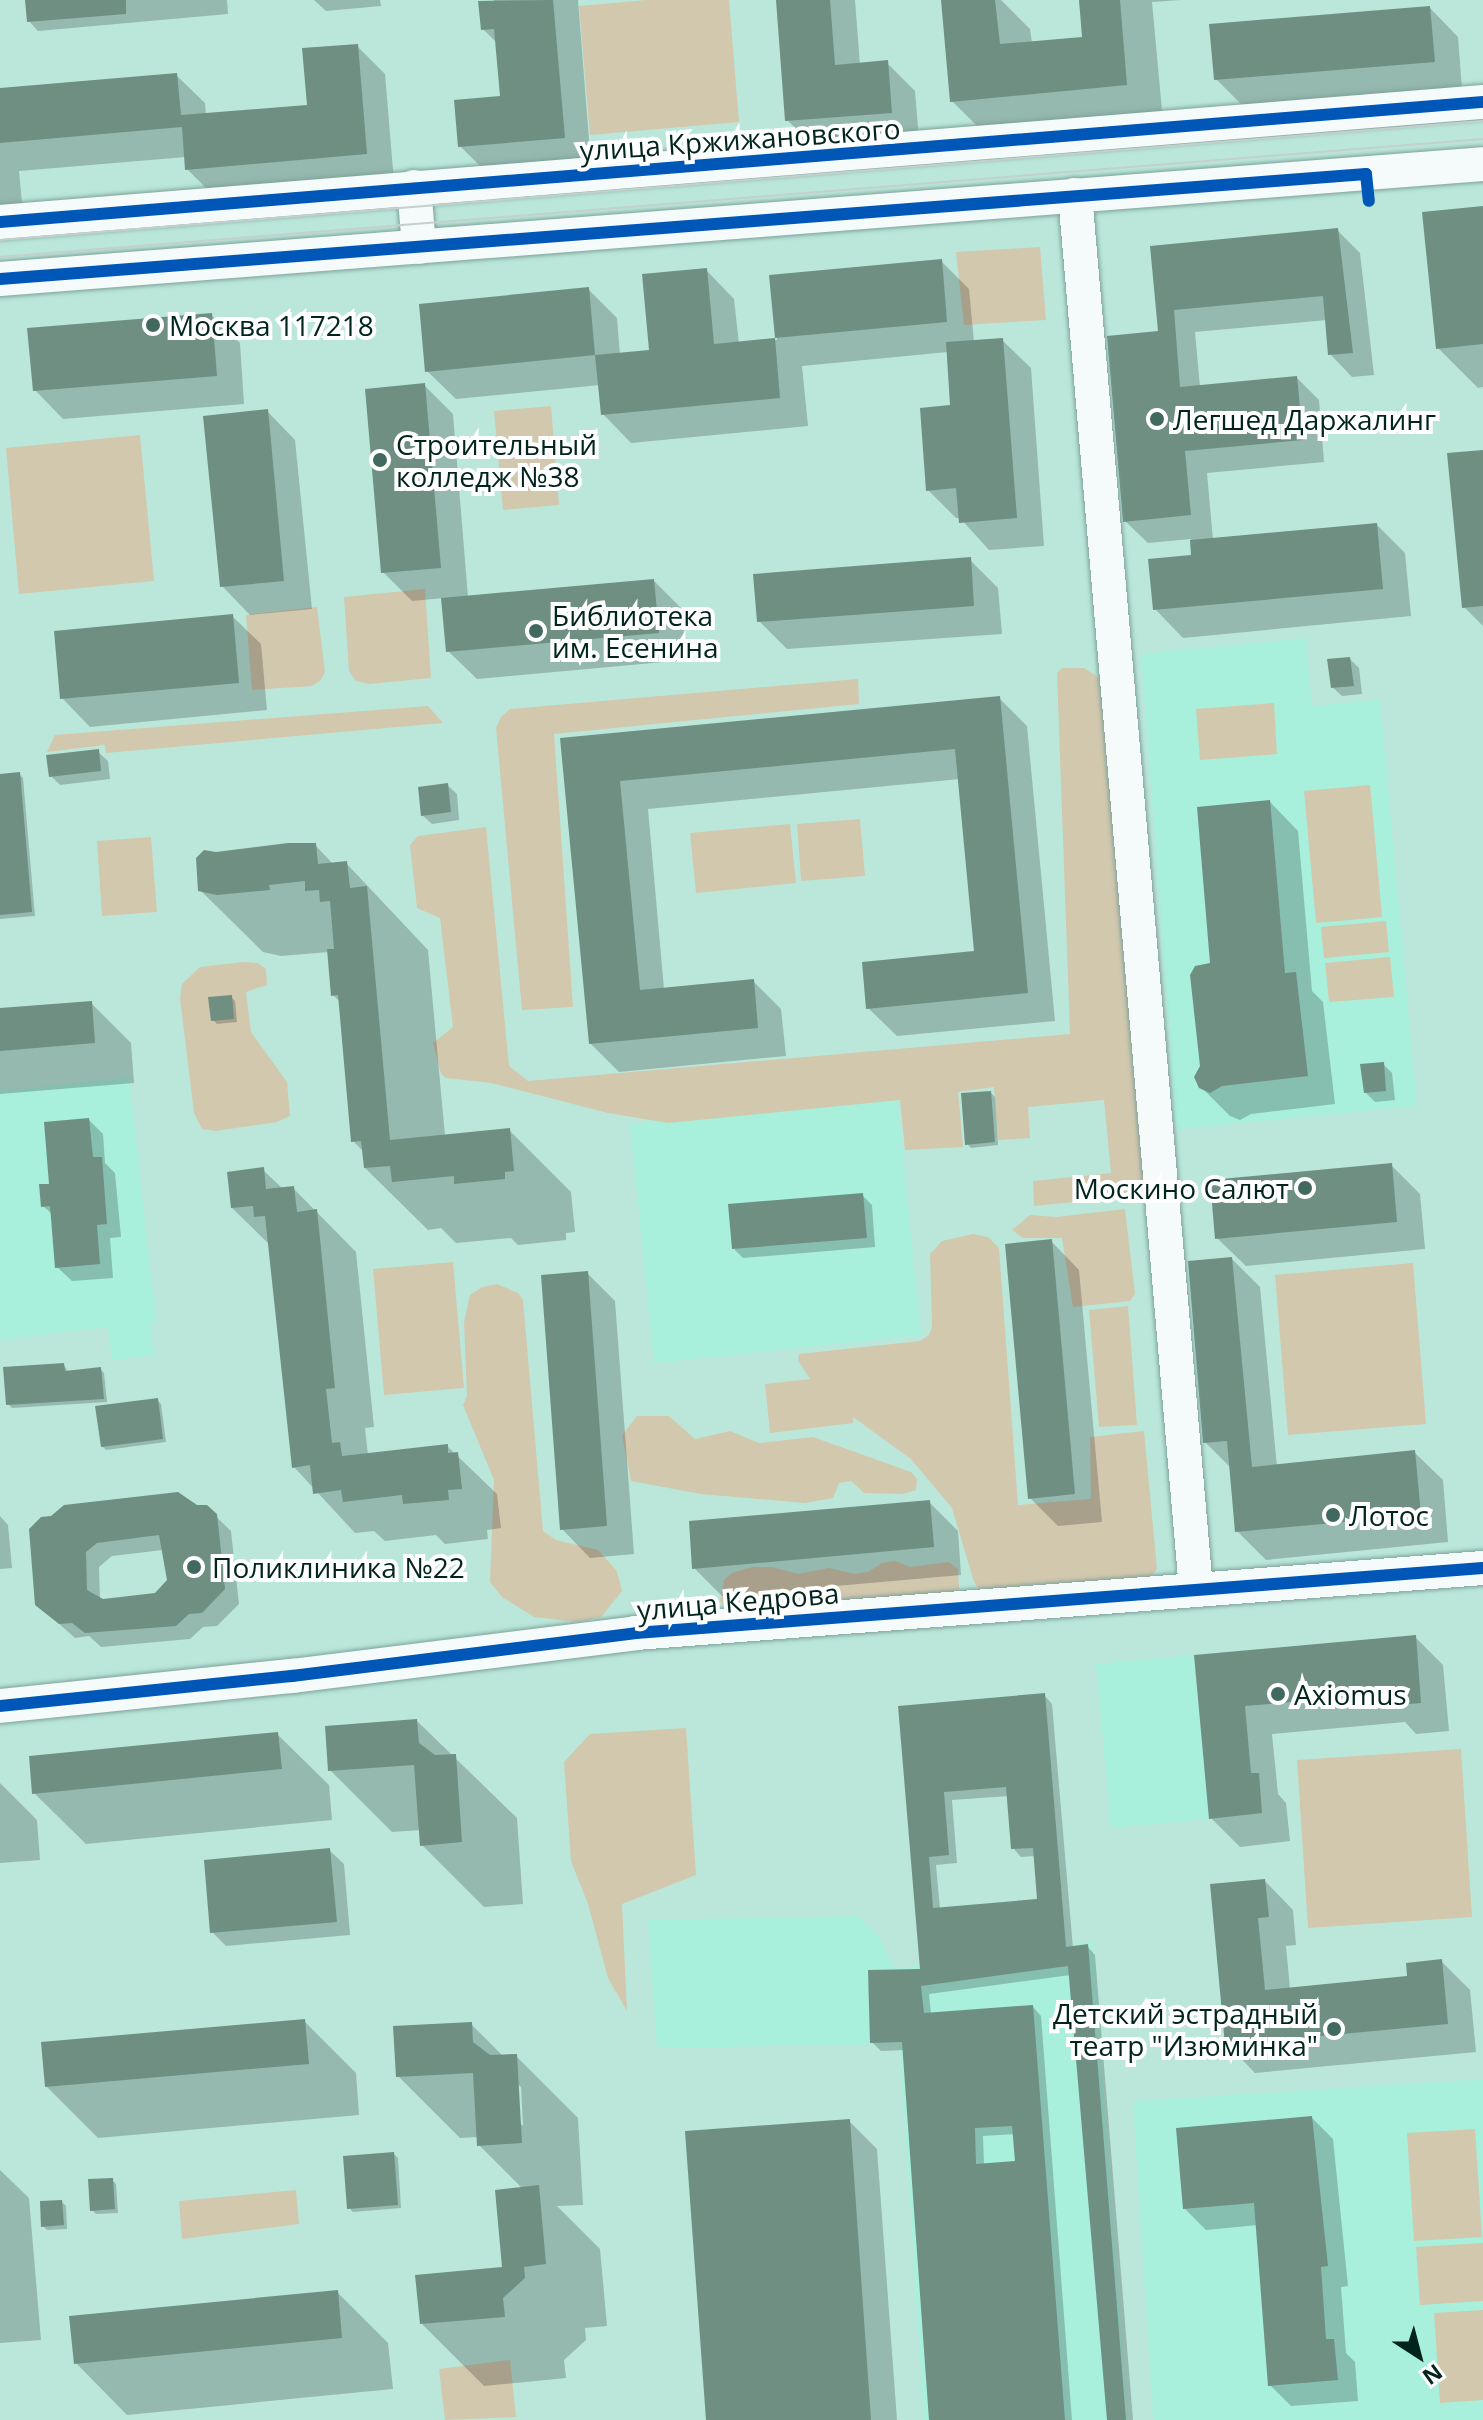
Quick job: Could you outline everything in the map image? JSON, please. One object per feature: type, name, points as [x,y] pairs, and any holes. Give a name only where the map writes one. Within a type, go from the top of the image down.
[{"type":"street","name":"улица Кржижановского","points":[[0,222],[1483,102]]},
{"type":"street","points":[[0,279],[1483,164]]},
{"type":"street","points":[[414,187],[419,247]]},
{"type":"street","points":[[1075,195],[1196,1589]]},
{"type":"street","name":"улица Кедрова","points":[[0,1706],[292,1676],[636,1633],[1483,1568]]},
{"type":"shaded area","points":[[646,0],[729,0],[739,122],[590,135],[579,6]]},
{"type":"shaded area","points":[[1040,247],[1046,320],[964,325],[956,252]]},
{"type":"shaded area","points":[[551,406],[559,505],[503,510],[494,411]]},
{"type":"shaded area","points":[[140,435],[154,581],[19,594],[6,448]]},
{"type":"shaded area","points":[[425,589],[431,678],[369,684],[356,681],[349,671],[344,597]]},
{"type":"shaded area","points":[[317,607],[325,672],[321,680],[312,686],[252,690],[246,615]]},
{"type":"shaded area","points":[[1305,638],[1312,706],[1380,700],[1417,1106],[1177,1129],[1141,654]]},
{"type":"shaded area","points":[[1062,668],[1084,668],[1101,679],[1145,1181],[1125,1197],[1117,1198],[1116,1194],[1107,1195],[1106,1199],[1034,1206],[1033,1181],[1111,1173],[1104,1100],[1028,1107],[1030,1138],[998,1140],[994,1087],[958,1092],[963,1147],[905,1150],[900,1100],[668,1123],[608,1113],[491,1083],[446,1078],[441,1074],[433,1043],[453,1027],[440,918],[417,908],[410,845],[418,836],[486,827],[509,1066],[528,1081],[1070,1034],[1057,673]]},
{"type":"shaded area","points":[[858,679],[859,704],[554,734],[573,1007],[522,1010],[496,728],[501,717],[510,709]]},
{"type":"shaded area","points":[[1274,703],[1277,754],[1200,760],[1196,709]]},
{"type":"shaded area","points":[[428,706],[443,723],[106,753],[105,745],[47,752],[55,735]]},
{"type":"shaded area","points":[[1370,785],[1382,917],[1316,923],[1304,791]]},
{"type":"shaded area","points":[[860,819],[865,876],[801,881],[797,824]]},
{"type":"shaded area","points":[[790,824],[796,883],[696,893],[690,833]]},
{"type":"shaded area","points":[[151,837],[157,912],[102,916],[97,841]]},
{"type":"shaded area","points":[[1386,921],[1389,952],[1324,958],[1321,927]]},
{"type":"shaded area","points":[[1390,957],[1394,997],[1329,1002],[1325,963]]},
{"type":"shaded area","points":[[258,963],[266,969],[267,985],[246,992],[251,1032],[287,1082],[290,1116],[277,1122],[216,1131],[202,1129],[194,1113],[180,998],[182,984],[200,967]]},
{"type":"shaded area","points":[[129,1077],[156,1322],[150,1323],[154,1355],[112,1360],[108,1327],[0,1340],[0,1091]]},
{"type":"shaded area","points":[[897,1096],[921,1335],[654,1363],[630,1124]]},
{"type":"shaded area","points":[[1125,1209],[1135,1294],[1130,1301],[1073,1307],[1062,1238],[1023,1238],[1012,1230],[1030,1215],[1056,1217]]},
{"type":"shaded area","points":[[973,1234],[988,1237],[999,1248],[1018,1505],[1091,1499],[1090,1437],[1144,1431],[1157,1569],[1148,1580],[981,1593],[974,1582],[952,1508],[911,1459],[853,1417],[853,1423],[770,1433],[765,1384],[810,1379],[798,1360],[799,1354],[920,1341],[929,1335],[932,1326],[930,1254],[942,1241]]},
{"type":"shaded area","points":[[453,1262],[464,1388],[384,1395],[373,1269]]},
{"type":"shaded area","points":[[1413,1263],[1426,1424],[1288,1435],[1275,1275]]},
{"type":"shaded area","points":[[497,1284],[518,1293],[523,1300],[543,1531],[556,1540],[598,1550],[617,1571],[622,1591],[601,1617],[577,1622],[534,1617],[502,1597],[490,1582],[494,1480],[463,1405],[467,1396],[464,1322],[470,1295],[482,1287]]},
{"type":"shaded area","points":[[1128,1306],[1137,1425],[1099,1427],[1089,1310]]},
{"type":"shaded area","points":[[637,1416],[669,1416],[695,1439],[730,1431],[759,1443],[813,1437],[911,1472],[917,1479],[916,1490],[903,1494],[864,1493],[851,1481],[839,1483],[833,1498],[805,1503],[701,1494],[631,1481],[622,1435]]},
{"type":"shaded area","points":[[895,1561],[910,1567],[949,1562],[958,1569],[959,1589],[950,1597],[727,1610],[720,1601],[724,1580],[732,1573],[752,1567],[772,1567],[798,1574],[829,1568],[854,1574]]},
{"type":"shaded area","points":[[1194,1655],[1209,1819],[1111,1828],[1096,1664]]},
{"type":"shaded area","points":[[686,1728],[696,1875],[622,1904],[627,2011],[608,1978],[588,1904],[571,1861],[564,1762],[590,1734]]},
{"type":"shaded area","points":[[1461,1749],[1472,1917],[1308,1928],[1297,1760]]},
{"type":"shaded area","points":[[858,1916],[880,1938],[894,1969],[1093,1942],[1127,2420],[924,2420],[900,2044],[657,2048],[648,1920]]},
{"type":"shaded area","points":[[1483,2079],[1483,2420],[1153,2420],[1133,2101]]},
{"type":"shaded area","points":[[1475,2129],[1482,2237],[1414,2241],[1407,2133]]},
{"type":"shaded area","points":[[296,2190],[299,2224],[182,2239],[179,2201]]},
{"type":"shaded area","points":[[1483,2243],[1483,2301],[1420,2305],[1416,2247]]},
{"type":"shaded area","points":[[1483,2310],[1483,2400],[1440,2403],[1434,2313]]},
{"type":"shaded area","points":[[510,2360],[516,2417],[445,2420],[439,2369]]},
{"type":"building","points":[[25,0],[126,0],[126,14],[27,22]]},
{"type":"building","points":[[553,0],[565,138],[458,147],[454,100],[500,96],[494,29],[481,30],[478,1]]},
{"type":"building","points":[[776,0],[830,0],[835,65],[888,60],[892,113],[785,121]]},
{"type":"building","points":[[941,0],[995,0],[1000,44],[1082,37],[1079,0],[1120,0],[1127,85],[950,102]]},
{"type":"building","points":[[1430,6],[1435,62],[1214,80],[1209,24]]},
{"type":"building","points":[[358,44],[367,154],[185,170],[182,127],[0,143],[0,88],[177,73],[181,115],[307,105],[302,48]]},
{"type":"building","points":[[1483,206],[1483,344],[1436,349],[1422,212]]},
{"type":"building","points":[[1338,228],[1353,353],[1328,355],[1323,296],[1174,310],[1180,387],[1297,376],[1303,440],[1185,451],[1191,515],[1123,522],[1107,336],[1158,331],[1150,246]]},
{"type":"building","points":[[942,259],[947,322],[775,338],[769,275]]},
{"type":"building","points":[[707,268],[714,344],[775,338],[780,398],[601,415],[595,355],[649,350],[642,274]]},
{"type":"building","points":[[589,287],[595,355],[425,372],[419,304]]},
{"type":"building","points":[[212,313],[217,376],[33,391],[27,328]]},
{"type":"building","points":[[1003,338],[1017,518],[959,523],[956,488],[926,491],[920,408],[950,405],[946,342]]},
{"type":"building","points":[[425,383],[441,568],[381,573],[365,389]]},
{"type":"building","points":[[268,409],[284,581],[220,587],[203,416]]},
{"type":"building","points":[[1483,450],[1483,606],[1462,608],[1447,453]]},
{"type":"building","points":[[1377,523],[1383,589],[1153,610],[1148,559],[1191,555],[1190,540]]},
{"type":"building","points":[[971,557],[974,606],[757,622],[753,574]]},
{"type":"building","points":[[654,579],[659,633],[446,652],[441,598]]},
{"type":"building","points":[[233,614],[239,683],[60,699],[54,631]]},
{"type":"building","points":[[1350,657],[1354,686],[1331,688],[1327,659]]},
{"type":"building","points":[[1000,696],[1028,993],[866,1009],[862,962],[974,951],[955,749],[620,781],[640,990],[754,979],[758,1028],[589,1044],[560,738]]},
{"type":"building","points":[[99,749],[101,771],[49,777],[46,755]]},
{"type":"building","points":[[20,772],[32,912],[0,915],[0,774]]},
{"type":"building","points":[[448,783],[451,812],[421,816],[418,787]]},
{"type":"building","points":[[1270,800],[1285,973],[1296,972],[1308,1076],[1222,1086],[1210,1093],[1199,1088],[1194,1077],[1200,1066],[1190,975],[1195,966],[1210,963],[1197,807]]},
{"type":"building","points":[[288,843],[316,843],[318,864],[347,861],[350,888],[367,886],[390,1140],[510,1128],[514,1171],[505,1172],[505,1179],[454,1184],[454,1176],[392,1182],[390,1166],[364,1168],[361,1141],[351,1142],[338,995],[331,996],[327,949],[334,949],[330,901],[320,902],[319,890],[305,891],[305,881],[269,885],[270,890],[217,895],[198,891],[196,858],[204,850],[216,852]]},
{"type":"building","points":[[232,995],[234,1019],[211,1021],[208,997]]},
{"type":"building","points":[[92,1001],[95,1043],[0,1051],[0,1008]]},
{"type":"building","points":[[1384,1062],[1386,1091],[1364,1093],[1360,1064]]},
{"type":"building","points":[[991,1091],[995,1142],[965,1145],[961,1093]]},
{"type":"building","points":[[89,1118],[93,1157],[102,1157],[107,1224],[97,1225],[100,1264],[55,1268],[50,1206],[41,1207],[39,1184],[49,1184],[44,1122]]},
{"type":"building","points":[[1392,1163],[1397,1222],[1215,1239],[1210,1180]]},
{"type":"building","points":[[264,1167],[266,1189],[294,1186],[297,1212],[317,1209],[335,1388],[326,1389],[332,1443],[340,1442],[342,1456],[448,1444],[448,1453],[458,1452],[462,1489],[448,1490],[449,1500],[403,1504],[402,1495],[343,1502],[341,1490],[313,1494],[310,1465],[292,1468],[265,1216],[254,1217],[253,1206],[231,1208],[227,1172]]},
{"type":"building","points":[[863,1193],[867,1238],[732,1249],[728,1204]]},
{"type":"building","points":[[1052,1239],[1075,1494],[1028,1499],[1005,1244]]},
{"type":"building","points":[[1232,1257],[1252,1467],[1415,1450],[1421,1515],[1235,1532],[1227,1441],[1203,1443],[1188,1261]]},
{"type":"building","points":[[588,1271],[607,1526],[560,1530],[541,1275]]},
{"type":"building","points":[[64,1363],[65,1371],[101,1367],[104,1399],[6,1405],[3,1367]]},
{"type":"building","points":[[158,1398],[163,1439],[101,1447],[95,1406]]},
{"type":"building","name":"Поликлиника №22","points":[[178,1492],[197,1505],[207,1505],[217,1514],[225,1589],[202,1613],[189,1614],[176,1626],[85,1633],[72,1623],[59,1624],[35,1605],[29,1529],[41,1517],[51,1516],[64,1505]],"holes":[[[159,1535],[167,1580],[155,1593],[103,1599],[87,1590],[86,1552],[97,1543]]]},
{"type":"building","points":[[930,1500],[934,1547],[692,1569],[689,1521]]},
{"type":"building","points":[[1416,1635],[1421,1703],[1386,1706],[1385,1694],[1245,1706],[1251,1773],[1259,1773],[1262,1813],[1209,1819],[1194,1655]]},
{"type":"building","points":[[1045,1693],[1066,1947],[1088,1944],[1126,2420],[1107,2420],[1068,1966],[921,1986],[924,2013],[1033,2005],[1065,2420],[929,2420],[902,2042],[870,2043],[868,1970],[920,1969],[898,1706]],"holes":[[[1006,1787],[1011,1849],[1033,1848],[1037,1899],[933,1908],[929,1857],[949,1855],[944,1792]],[[1012,2126],[1015,2161],[976,2164],[975,2128]]]},
{"type":"building","points":[[417,1719],[419,1743],[435,1755],[456,1754],[462,1842],[420,1846],[414,1765],[328,1771],[325,1726]]},
{"type":"building","points":[[278,1732],[282,1769],[32,1794],[29,1756]]},
{"type":"building","points":[[330,1848],[337,1922],[210,1933],[204,1860]]},
{"type":"building","points":[[1265,1879],[1269,1917],[1258,1918],[1265,1990],[1407,1976],[1406,1963],[1442,1959],[1448,2024],[1225,2045],[1210,1884]]},
{"type":"building","points":[[305,2019],[309,2064],[45,2087],[41,2042]]},
{"type":"building","points":[[472,2022],[473,2042],[490,2055],[517,2054],[522,2143],[477,2146],[473,2073],[396,2077],[393,2026]]},
{"type":"building","points":[[1312,2116],[1328,2266],[1321,2267],[1326,2339],[1334,2339],[1338,2380],[1268,2386],[1254,2203],[1183,2209],[1176,2128]]},
{"type":"building","points":[[850,2119],[871,2420],[706,2420],[685,2131]]},
{"type":"building","points":[[394,2152],[398,2205],[347,2209],[343,2156]]},
{"type":"building","points":[[113,2178],[115,2209],[90,2211],[88,2179]]},
{"type":"building","points":[[539,2185],[546,2264],[524,2267],[525,2278],[503,2298],[505,2317],[420,2324],[415,2275],[502,2267],[495,2190]]},
{"type":"building","points":[[62,2200],[64,2225],[41,2227],[40,2201]]},
{"type":"building","points":[[338,2290],[342,2338],[74,2364],[69,2316]]},
{"type":"tram line","points":[[0,240],[1483,121]]},
{"type":"tram line","points":[[0,257],[1483,139]]},
{"type":"cycle path","points":[[0,222],[1483,102]]},
{"type":"cycle path","points":[[0,279],[1366,174],[1369,201]]},
{"type":"cycle path","points":[[0,1706],[292,1676],[636,1633],[1483,1568]]},
{"type":"place","name":"Москва 117218","points":[[153,325]]},
{"type":"place","name":"Легшед Даржалинг","points":[[1157,419]]},
{"type":"place","name":"Строительный колледж №38","points":[[380,460]]},
{"type":"place","name":"Библиотека им. Есенина","points":[[536,631]]},
{"type":"place","name":"Москино Салют","points":[[1305,1188]]},
{"type":"place","name":"Лотос","points":[[1333,1515]]},
{"type":"place","name":"Поликлиника №22","points":[[194,1567]]},
{"type":"place","name":"Axiomus","points":[[1278,1694]]},
{"type":"place","name":"Детский эстрадный театр \"Изюминка\"","points":[[1334,2029]]}]
